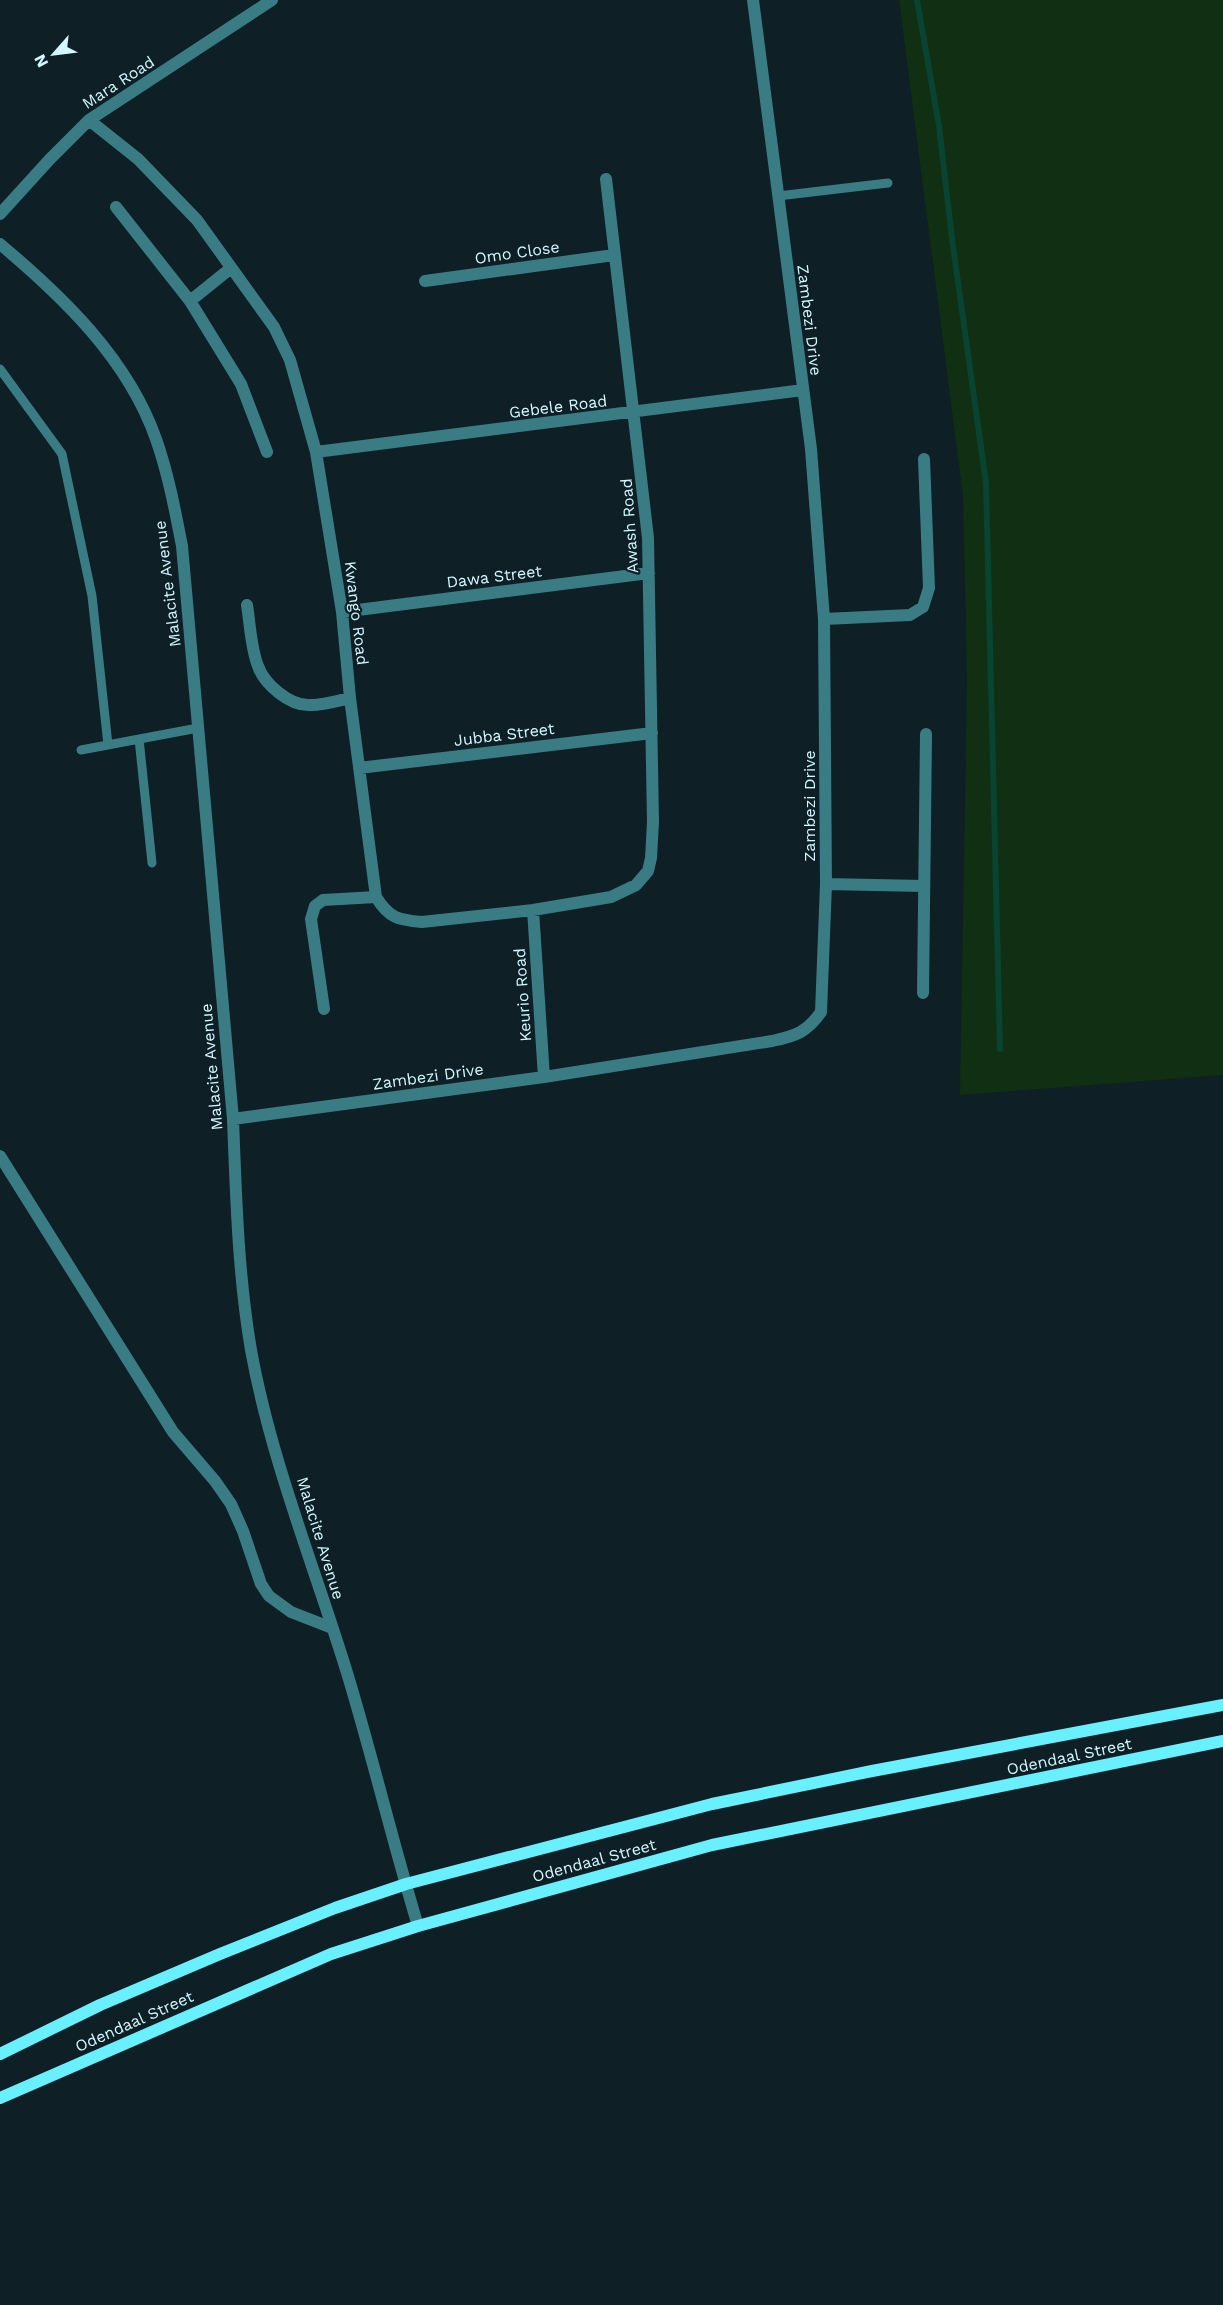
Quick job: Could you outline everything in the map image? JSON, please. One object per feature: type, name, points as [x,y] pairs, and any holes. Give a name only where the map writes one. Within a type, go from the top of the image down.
[{"type":"street","name":"Mara Road","points":[[0,214],[65,142],[89,120],[272,0]]},
{"type":"street","name":"Zambezi Drive","points":[[233,1119],[544,1077],[772,1041],[793,1036],[811,1027],[821,1012],[826,884],[824,619],[811,449],[753,0]]},
{"type":"street","name":"Kwango Road","points":[[89,120],[138,159],[196,220],[274,327],[290,360],[316,452],[342,612],[350,698],[376,897]]},
{"type":"street","name":"Awash Road","points":[[533,910],[611,897],[636,885],[648,871],[651,858],[653,822],[648,538],[606,179]]},
{"type":"street","points":[[116,207],[190,301],[241,384],[267,452]]},
{"type":"street","name":"Malacite Avenue","points":[[0,244],[54,293],[98,339],[122,370],[156,437],[169,484],[182,546],[233,1119],[237,1214],[251,1348],[260,1394],[276,1450],[348,1676],[418,1926]]},
{"type":"street","name":"Omo Close","points":[[425,281],[614,255]]},
{"type":"street","points":[[190,301],[231,268]]},
{"type":"street","name":"Gebele Road","points":[[316,452],[802,390]]},
{"type":"street","points":[[824,619],[910,615],[923,607],[929,588],[924,459]]},
{"type":"street","name":"Dawa Street","points":[[342,612],[649,573]]},
{"type":"street","points":[[247,605],[258,667],[281,694],[294,702],[309,706],[350,698]]},
{"type":"street","name":"Jubba Street","points":[[360,768],[652,733]]},
{"type":"street","points":[[923,993],[926,734]]},
{"type":"street","points":[[826,884],[924,886]]},
{"type":"street","points":[[324,1008],[311,919],[315,906],[323,900],[376,897],[384,911],[395,918],[422,922],[533,910]]},
{"type":"street","name":"Keurio Road","points":[[533,910],[544,1077]]},
{"type":"street","points":[[0,1156],[173,1432],[215,1481],[231,1504],[261,1584],[269,1596],[291,1612],[332,1628]]},
{"type":"street","name":"Odendaal Street","points":[[0,2054],[100,2005],[220,1954],[335,1908],[406,1884],[712,1804],[872,1771],[1223,1705]]},
{"type":"street","name":"Odendaal Street","points":[[0,2098],[331,1954],[418,1926],[712,1845],[1223,1741]]},
{"type":"lane","points":[[778,196],[888,183]]},
{"type":"lane","points":[[0,369],[62,454],[92,596],[108,745]]},
{"type":"lane","points":[[81,750],[198,729]]},
{"type":"lane","points":[[139,739],[152,863]]},
{"type":"green space","points":[[899,0],[1223,0],[1223,1075],[960,1095],[967,681],[963,496]]},
{"type":"waterway","points":[[917,0],[939,126],[952,239],[986,483],[1000,1049]]}]
